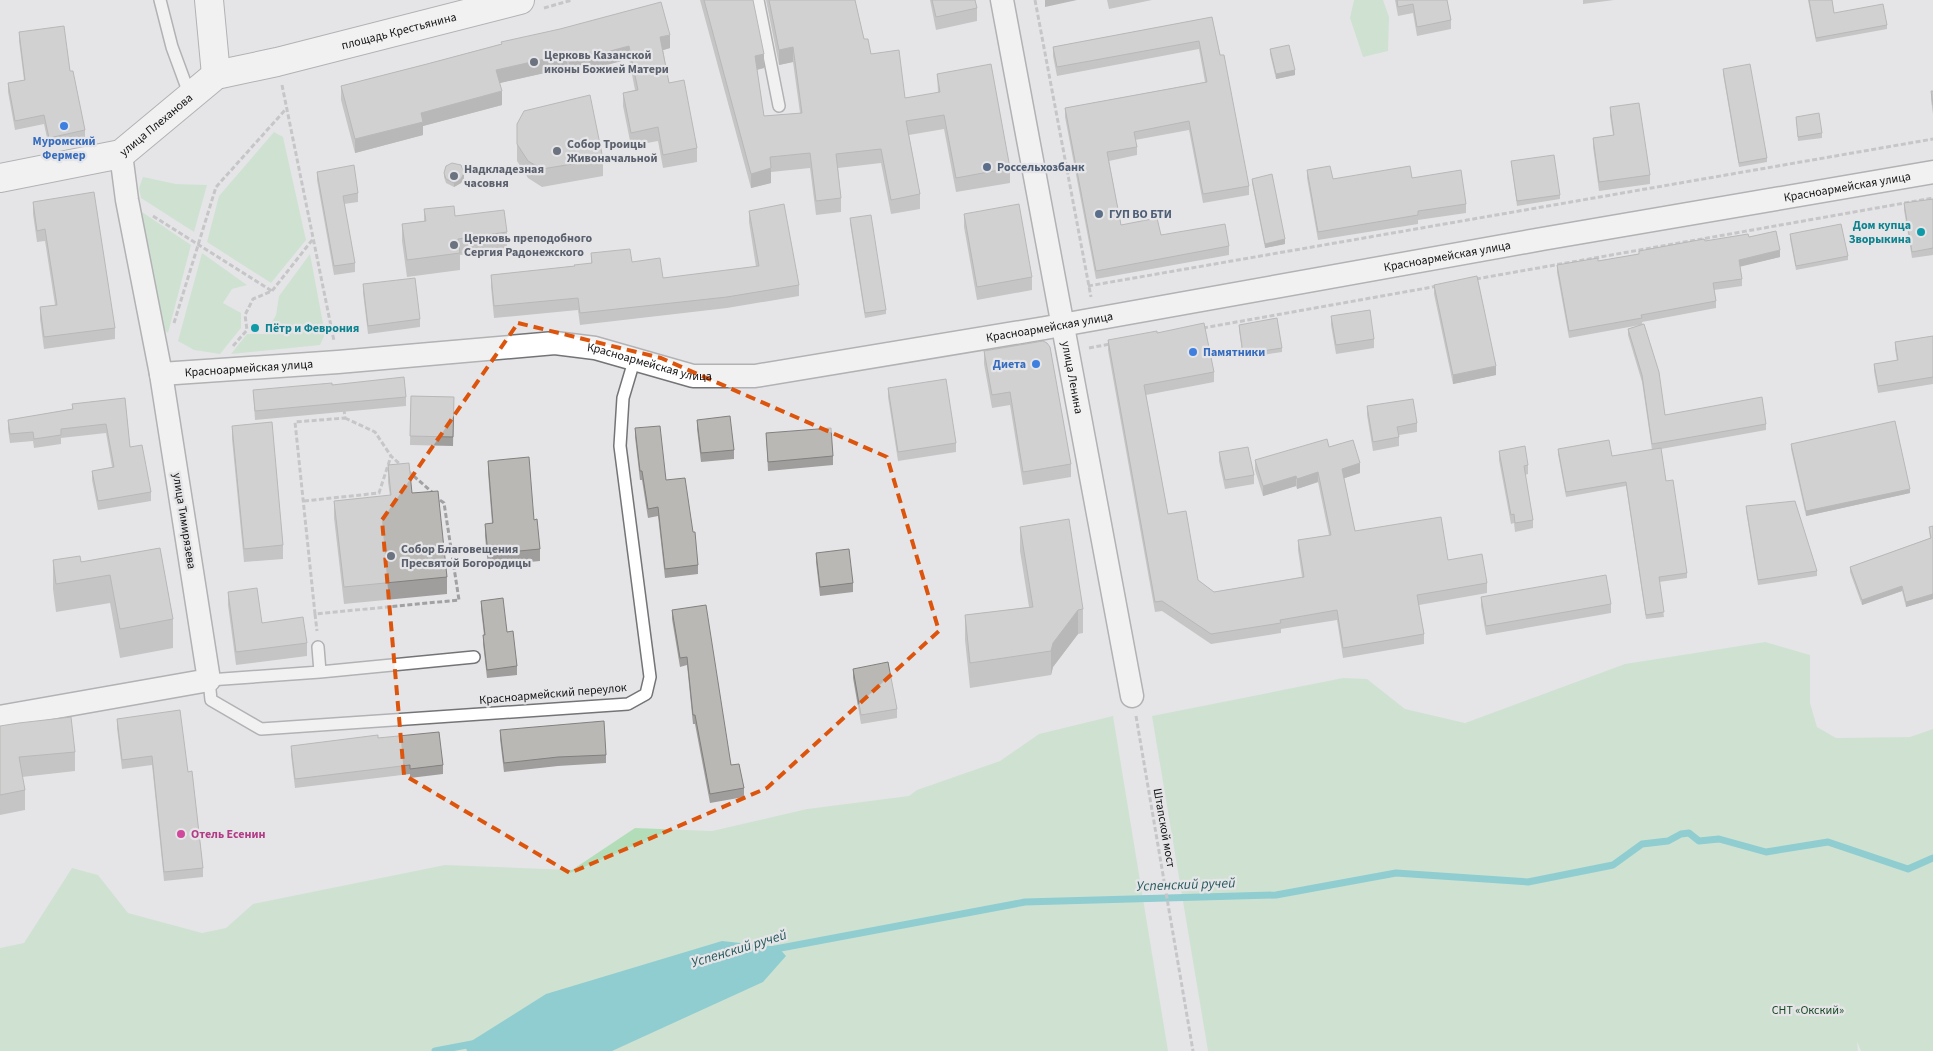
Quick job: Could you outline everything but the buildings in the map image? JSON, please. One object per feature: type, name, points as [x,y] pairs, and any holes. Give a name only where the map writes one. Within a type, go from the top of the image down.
[{"type":"street","points":[[209,0],[216,75]]},
{"type":"street","name":"площадь Крестьянина","points":[[216,75],[277,62],[520,0]]},
{"type":"street","name":"улица Ленина","points":[[1002,0],[1132,696]]},
{"type":"street","name":"улица Плеханова","points":[[0,178],[121,154],[216,75]]},
{"type":"street","name":"улица Тимирязева","points":[[121,154],[127,200],[161,374],[209,680]]},
{"type":"street","name":"Красноармейская улица","points":[[161,374],[338,362],[555,342],[595,348],[693,376],[755,376],[1062,325],[1533,240],[1933,172]]},
{"type":"street","points":[[0,717],[209,680]]},
{"type":"lane","points":[[160,0],[172,47],[190,96]]},
{"type":"lane","points":[[758,0],[779,106]]},
{"type":"lane","name":"Красноармейский переулок","points":[[209,680],[211,700],[261,729],[628,704],[646,694],[650,677],[620,446],[623,398],[634,360]]},
{"type":"lane","points":[[318,647],[320,672]]},
{"type":"lane","points":[[209,680],[320,672],[474,657]]},
{"type":"path","points":[[1036,0],[1095,319]]},
{"type":"path","points":[[277,62],[338,362]]},
{"type":"path","points":[[174,324],[216,187],[287,109]]},
{"type":"path","points":[[1088,286],[1933,139]]},
{"type":"path","points":[[1469,280],[1933,198]]},
{"type":"path","points":[[127,200],[272,291]]},
{"type":"path","points":[[214,370],[247,330],[245,315],[253,299],[272,291],[314,239]]},
{"type":"path","points":[[1195,329],[1440,286]]},
{"type":"path","points":[[1067,352],[1116,343]]},
{"type":"path","points":[[343,400],[345,418]]},
{"type":"path","points":[[345,418],[375,432],[391,456],[444,503],[458,600],[316,614],[295,422],[345,418]]},
{"type":"path","points":[[304,501],[379,493],[391,456]]},
{"type":"path","name":"Штапской мост","points":[[1132,696],[1193,1051]]},
{"type":"highlighted area","points":[[518,323],[661,358],[887,457],[939,631],[767,788],[570,873],[404,775],[382,520]]},
{"type":"green space","points":[[1354,0],[1383,0],[1389,17],[1388,51],[1363,57],[1350,18]]},
{"type":"green space","points":[[274,132],[283,137],[306,240],[271,283],[207,242],[219,196]]},
{"type":"green space","points":[[143,177],[176,184],[207,185],[194,232],[141,198],[139,188]]},
{"type":"green space","points":[[142,212],[191,245],[168,333],[160,327]]},
{"type":"green space","points":[[202,253],[247,285],[232,289],[223,303],[241,313],[241,328],[220,354],[194,350],[178,341]]},
{"type":"green space","points":[[310,254],[325,334],[320,345],[231,354],[247,334],[265,334],[276,315],[279,296]]},
{"type":"green space","name":"СНТ «Окский»","points":[[1765,642],[1810,655],[1810,703],[1817,727],[1836,738],[1910,737],[1933,729],[1933,1051],[1861,1051],[1857,1042],[1858,1051],[1208,1051],[1152,716],[1343,678],[1367,679],[1405,709],[1465,723],[1625,664]]},
{"type":"green space","points":[[1113,716],[1168,1051],[0,1051],[0,948],[24,943],[72,868],[98,875],[128,913],[202,933],[226,928],[253,904],[445,865],[572,870],[635,828],[712,831],[807,809],[909,796],[917,790],[1000,761],[1039,734]]},
{"type":"water","points":[[722,941],[778,947],[786,956],[763,982],[612,1051],[467,1051],[465,1045],[546,994]]},
{"type":"waterway","name":"Успенский ручей","points":[[770,950],[1025,902],[1276,895],[1396,873],[1528,882],[1613,865],[1642,844],[1668,841],[1681,834],[1689,833],[1699,841],[1719,839],[1766,852],[1828,842],[1908,869],[1933,858]]},
{"type":"waterway","name":"Успенский ручей","points":[[435,1051],[472,1044]]},
{"type":"place","name":"Церковь Казанской иконы Божией Матери","points":[[534,62]]},
{"type":"place","name":"Муромский Фермер","points":[[64,126]]},
{"type":"place","name":"Собор Троицы Живоначальной","points":[[557,151]]},
{"type":"place","name":"Россельхозбанк","points":[[987,167]]},
{"type":"place","name":"Надкладезная часовня","points":[[454,176]]},
{"type":"place","name":"ГУП ВО БТИ","points":[[1099,214]]},
{"type":"place","name":"Дом купца Зворыкина","points":[[1921,232]]},
{"type":"place","name":"Церковь преподобного Сергия Радонежского","points":[[454,245]]},
{"type":"place","name":"Пётр и Феврония","points":[[255,328]]},
{"type":"place","name":"Памятники","points":[[1193,352]]},
{"type":"place","name":"Диета","points":[[1036,364]]},
{"type":"place","name":"Собор Благовещения Пресвятой Богородицы","points":[[391,556]]},
{"type":"place","name":"Отель Есенин","points":[[181,834]]}]
